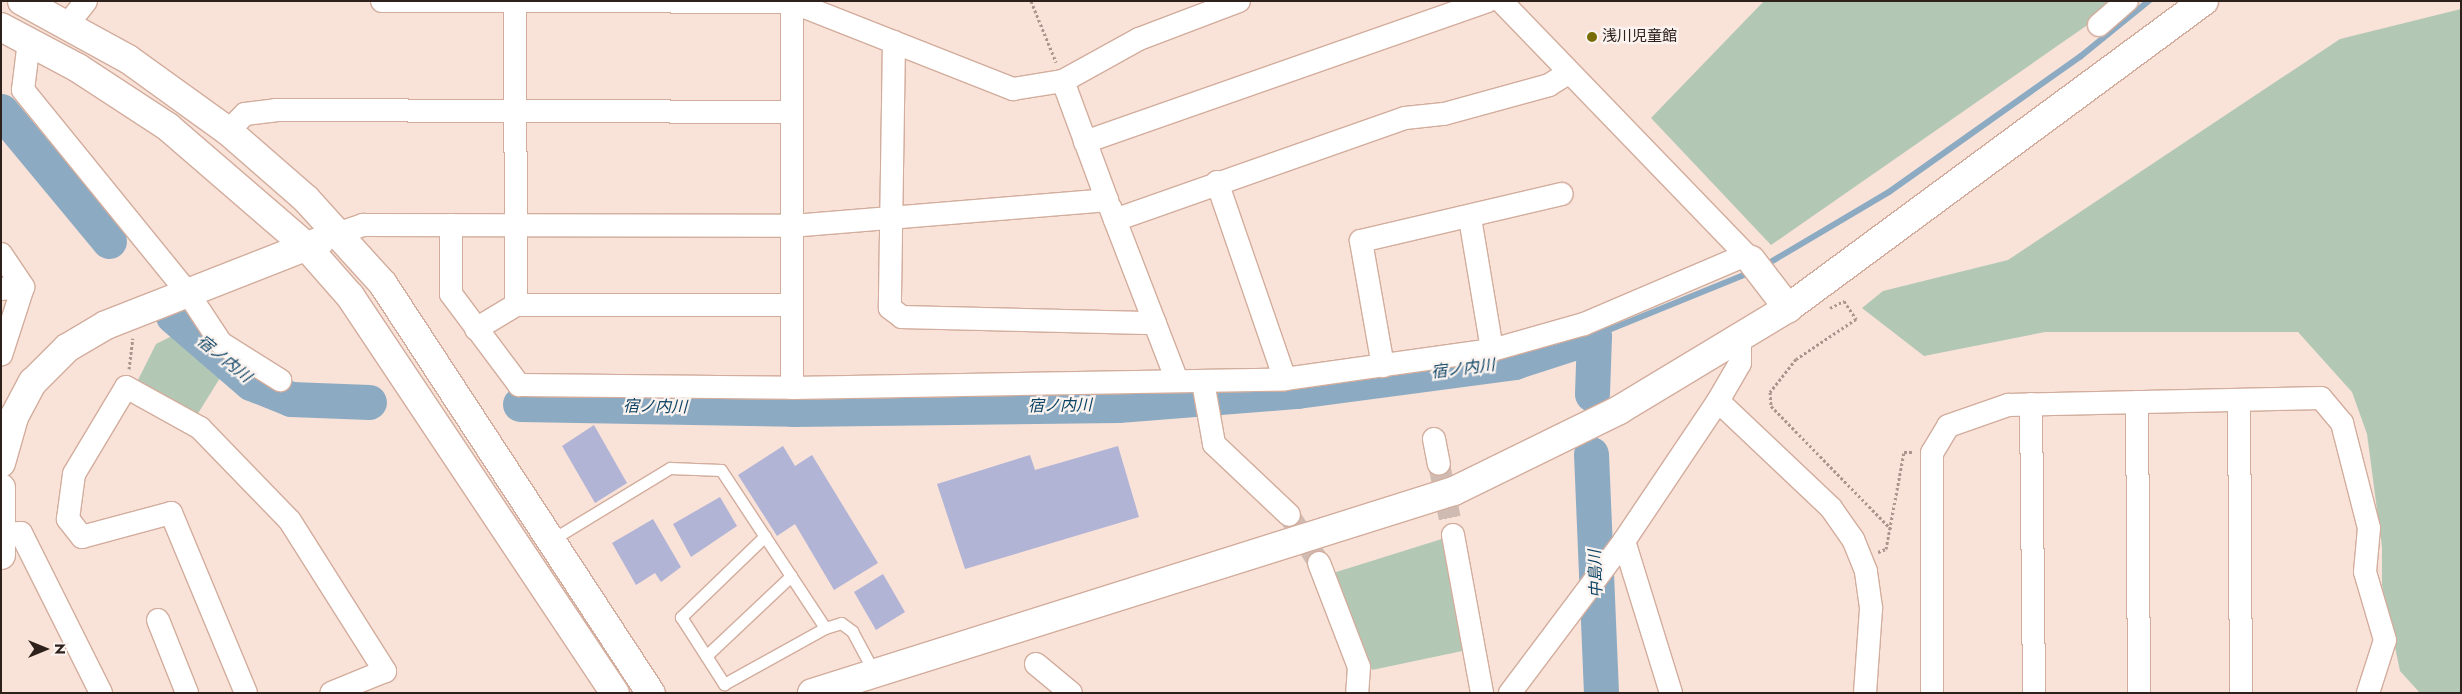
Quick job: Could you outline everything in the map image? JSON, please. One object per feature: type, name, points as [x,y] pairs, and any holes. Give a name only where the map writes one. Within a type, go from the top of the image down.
[{"type":"street","points":[[22,1],[68,24],[128,59],[228,131],[268,163],[383,284],[552,539],[651,693]]},
{"type":"street","points":[[68,24],[86,1]]},
{"type":"street","points":[[382,1],[516,4],[792,1],[894,42],[973,70],[1013,89],[1064,81],[1139,40],[1239,1]]},
{"type":"street","points":[[792,1],[792,388]]},
{"type":"street","points":[[1085,142],[1487,1]]},
{"type":"street","points":[[1501,1],[1568,73],[1754,263],[1788,308]]},
{"type":"street","points":[[2098,25],[2127,1]]},
{"type":"street","points":[[812,693],[874,672],[1454,492],[1619,410],[1788,308],[2204,1]]},
{"type":"street","points":[[516,4],[516,305]]},
{"type":"street","points":[[1,27],[29,41],[168,127],[306,246],[350,296],[615,693]]},
{"type":"street","points":[[29,41],[23,90],[188,293],[221,343],[280,380]]},
{"type":"street","points":[[894,42],[890,308],[902,317],[1155,323]]},
{"type":"street","points":[[1,463],[14,417],[33,382],[67,348],[136,312],[363,225],[792,226],[891,218],[1111,210],[1217,182],[1405,118],[1444,114],[1549,85],[1568,73]]},
{"type":"street","points":[[1064,81],[1085,142],[1177,381]]},
{"type":"street","points":[[228,131],[245,114],[276,110],[792,112]]},
{"type":"street","points":[[1217,182],[1285,379]]},
{"type":"street","points":[[1384,366],[1361,241],[1470,218],[1562,194]]},
{"type":"street","points":[[1470,218],[1492,350]]},
{"type":"street","points":[[451,225],[452,294],[519,385],[792,388],[1177,381],[1204,388],[1384,366],[1492,350],[1584,324],[1754,263]]},
{"type":"street","points":[[1,254],[23,287]]},
{"type":"street","points":[[1,289],[23,287]]},
{"type":"street","points":[[1,355],[23,287]]},
{"type":"street","points":[[476,329],[516,305],[791,305]]},
{"type":"street","points":[[1510,693],[1606,560],[1624,541],[1718,401],[1740,363],[1740,337]]},
{"type":"street","points":[[246,693],[171,513],[82,537],[68,519],[74,474],[126,387],[200,428],[290,521],[385,671],[331,693]]},
{"type":"street","points":[[1204,388],[1208,429],[1214,444],[1289,515]]},
{"type":"street","points":[[1932,693],[1932,452],[1948,426],[2008,405],[2239,402],[2321,398],[2342,423],[2368,528],[2365,572],[2386,640],[2368,693]]},
{"type":"street","points":[[1718,401],[1831,508],[1853,539],[1866,572],[1871,609],[1865,693]]},
{"type":"street","points":[[2137,402],[2139,693]]},
{"type":"street","points":[[2239,402],[2241,693]]},
{"type":"street","points":[[2031,404],[2034,693]]},
{"type":"street","points":[[1434,439],[1439,464]]},
{"type":"street","points":[[1,488],[2,544],[21,533],[101,693]]},
{"type":"street","points":[[1453,535],[1482,693]]},
{"type":"street","points":[[1624,541],[1671,693]]},
{"type":"street","points":[[1319,563],[1359,667],[1357,693]]},
{"type":"street","points":[[158,620],[187,693]]},
{"type":"street","points":[[1036,664],[1071,693]]},
{"type":"lane","points":[[552,539],[670,468],[721,470],[825,628]]},
{"type":"lane","points":[[765,536],[681,617],[724,684],[825,628],[841,622],[852,630],[874,672]]},
{"type":"lane","points":[[706,656],[791,576]]},
{"type":"path","points":[[1031,1],[1064,81]]},
{"type":"path","points":[[1823,310],[1844,302],[1856,319],[1796,359],[1770,392],[1771,406],[1891,529]]},
{"type":"path","points":[[126,387],[136,312]]},
{"type":"path","points":[[1873,554],[1886,549],[1904,452],[1932,452]]},
{"type":"green space","points":[[1764,1],[2122,1],[1771,245],[1651,118]]},
{"type":"green space","points":[[2461,9],[2461,693],[2420,693],[2400,671],[2382,585],[2382,547],[2367,434],[2352,392],[2298,332],[2045,332],[1924,356],[1862,308],[1883,291],[2008,260],[2340,39]]},
{"type":"green space","points":[[176,334],[220,378],[197,415],[136,384],[156,344]]},
{"type":"green space","points":[[1445,538],[1467,650],[1372,670],[1330,574]]},
{"type":"building","points":[[594,425],[627,483],[595,503],[562,446]]},
{"type":"building","points":[[783,446],[795,466],[812,455],[878,563],[834,590],[795,524],[777,536],[738,475]]},
{"type":"building","points":[[1118,446],[1139,517],[965,569],[937,484],[1030,455],[1035,470]]},
{"type":"building","points":[[720,497],[737,526],[691,557],[673,524]]},
{"type":"building","points":[[653,519],[681,567],[661,582],[655,573],[636,585],[612,543]]},
{"type":"building","points":[[883,574],[905,612],[876,630],[854,592]]},
{"type":"waterway","points":[[1764,266],[1889,192],[2080,57],[2149,1]]},
{"type":"waterway","name":"宿ノ内川","points":[[1,111],[109,241]]},
{"type":"waterway","points":[[1594,336],[1752,272]]},
{"type":"waterway","name":"宿ノ内川","points":[[173,316],[251,383],[291,399],[369,402]]},
{"type":"waterway","name":"宿ノ内川","points":[[520,404],[793,409],[1118,405],[1297,391],[1514,362],[1594,336],[1592,394]]},
{"type":"waterway","name":"中島川","points":[[1591,454],[1601,693]]},
{"type":"tunnel","points":[[1439,464],[1453,535]]},
{"type":"tunnel","points":[[1289,515],[1319,563]]},
{"type":"place","name":"浅川児童館","points":[[1592,37]]}]
